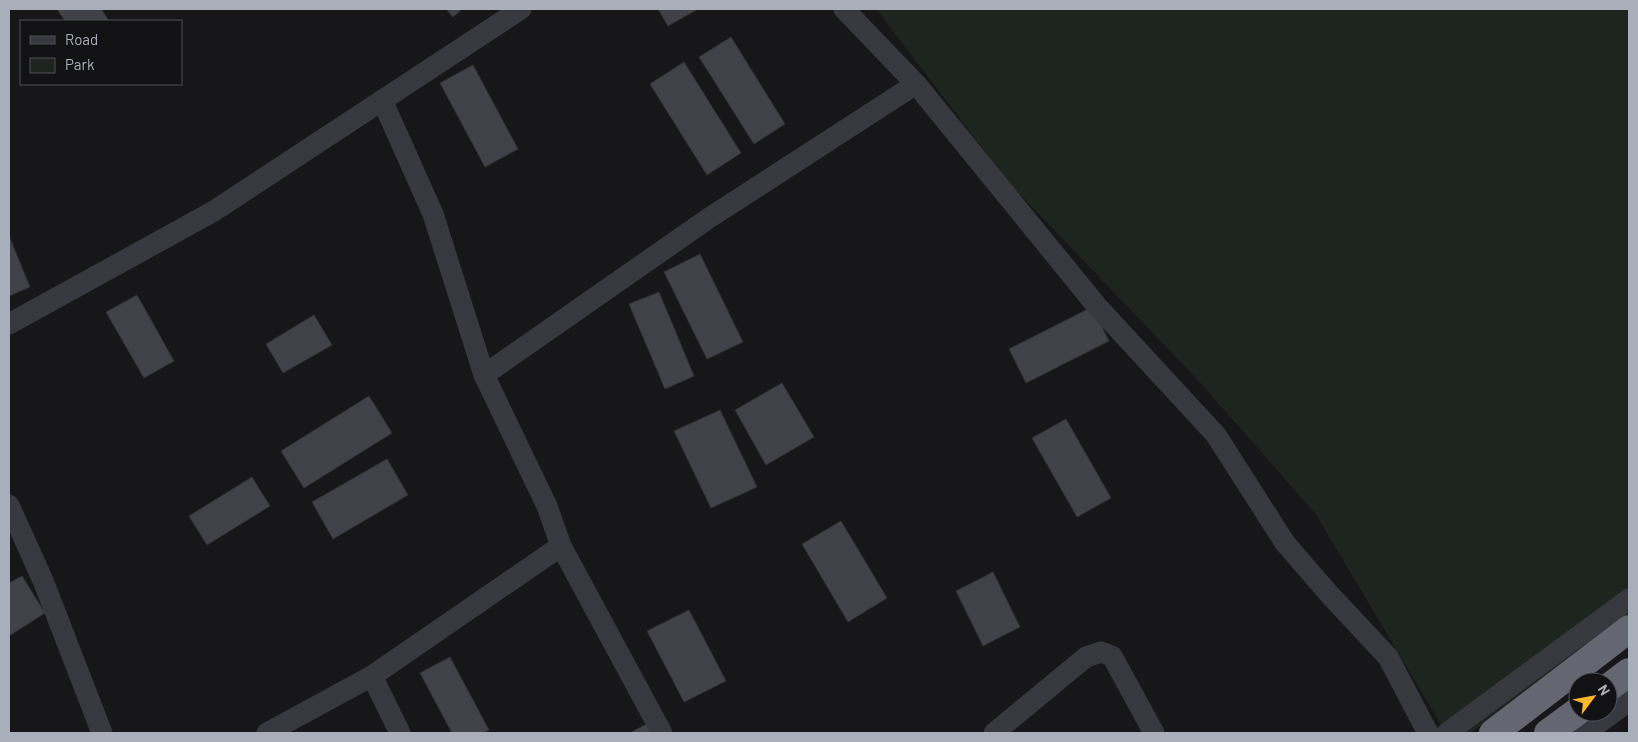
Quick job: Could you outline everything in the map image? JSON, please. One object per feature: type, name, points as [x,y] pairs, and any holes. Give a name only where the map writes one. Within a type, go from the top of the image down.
[{"type":"highway","points":[[1493,733],[1629,629]]},
{"type":"highway","points":[[1618,680],[1629,672]]},
{"type":"highway","points":[[1548,733],[1568,718]]},
{"type":"street","points":[[9,324],[214,211],[520,9]]},
{"type":"street","points":[[844,9],[916,84],[1096,305],[1216,435],[1285,543],[1388,657],[1428,733]]},
{"type":"street","points":[[484,375],[709,218],[916,84]]},
{"type":"street","points":[[382,100],[433,214],[484,375],[547,506],[561,546],[662,733]]},
{"type":"street","points":[[9,505],[44,582],[102,733]]},
{"type":"street","points":[[268,733],[372,676],[561,546]]},
{"type":"street","points":[[1447,733],[1629,599]]},
{"type":"street","points":[[994,733],[1086,657],[1101,652],[1112,656],[1154,733]]},
{"type":"street","points":[[372,676],[400,733]]},
{"type":"street","points":[[1585,733],[1629,701]]},
{"type":"green space","points":[[876,9],[1629,9],[1629,618],[1470,733],[1446,733],[1315,513],[1195,377],[1010,184]]},
{"type":"building","points":[[57,9],[101,9],[108,20],[64,20]]},
{"type":"building","points":[[446,9],[462,9],[453,17]]},
{"type":"building","points":[[658,9],[698,9],[668,26]]},
{"type":"building","points":[[731,37],[785,124],[754,144],[699,57]]},
{"type":"building","points":[[684,62],[741,153],[707,175],[650,84]]},
{"type":"building","points":[[473,65],[518,149],[485,167],[440,83]]},
{"type":"building","points":[[9,236],[30,287],[9,296]]},
{"type":"building","points":[[700,254],[743,342],[707,359],[664,272]]},
{"type":"building","points":[[659,292],[694,376],[665,389],[629,304]]},
{"type":"building","points":[[137,295],[174,361],[144,378],[106,312]]},
{"type":"building","points":[[1092,307],[1109,341],[1026,383],[1009,349]]},
{"type":"building","points":[[314,315],[332,345],[283,373],[266,344]]},
{"type":"building","points":[[782,383],[814,437],[766,465],[735,410]]},
{"type":"building","points":[[369,396],[392,433],[304,488],[281,451]]},
{"type":"building","points":[[720,410],[757,487],[711,508],[674,431]]},
{"type":"building","points":[[1066,419],[1111,498],[1077,517],[1032,438]]},
{"type":"building","points":[[387,459],[408,495],[333,539],[312,502]]},
{"type":"building","points":[[252,477],[270,506],[207,545],[189,516]]},
{"type":"building","points":[[841,521],[887,598],[848,622],[802,544]]},
{"type":"building","points":[[993,572],[1020,627],[983,646],[956,591]]},
{"type":"building","points":[[22,576],[45,613],[9,636],[9,583]]},
{"type":"building","points":[[689,610],[726,681],[684,702],[647,631]]},
{"type":"building","points":[[450,657],[489,730],[483,733],[452,733],[420,673]]},
{"type":"building","points":[[650,722],[657,733],[630,733]]}]
